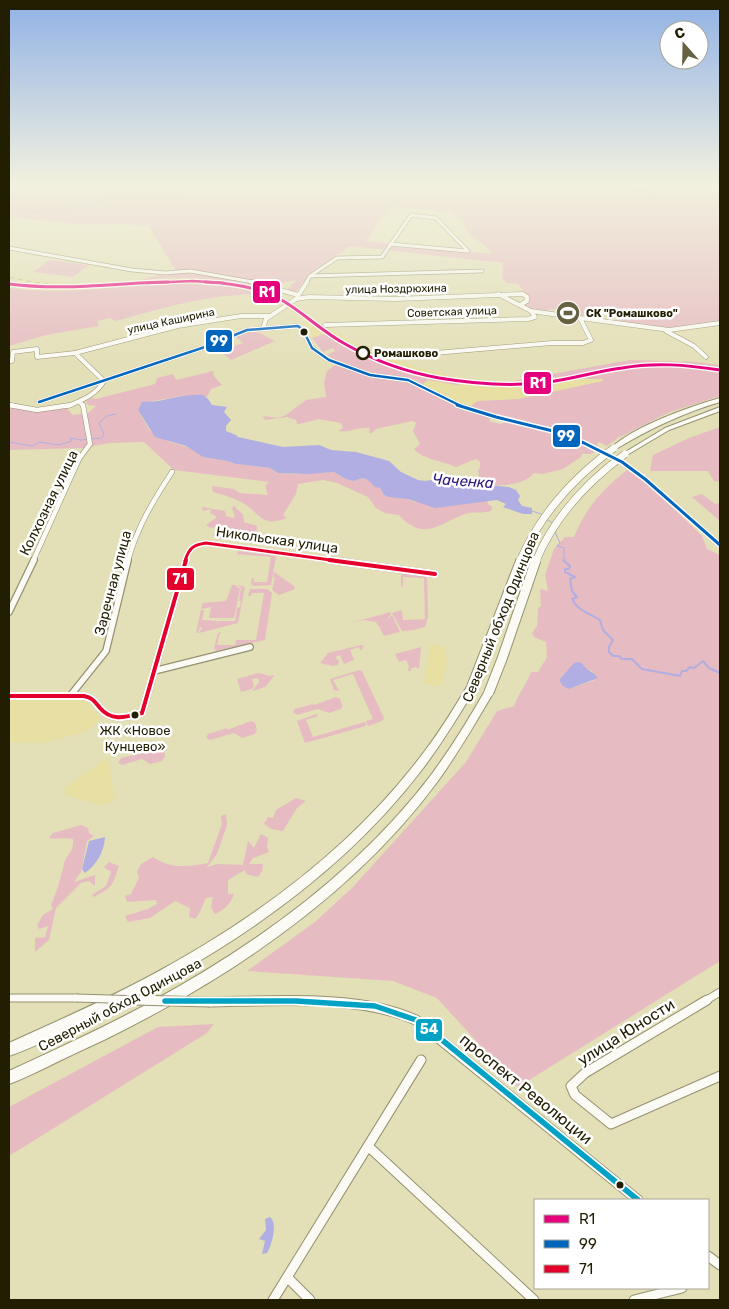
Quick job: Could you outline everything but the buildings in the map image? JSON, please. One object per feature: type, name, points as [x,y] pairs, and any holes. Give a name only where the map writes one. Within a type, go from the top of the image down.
[{"type":"highway","name":"Северный обход Одинцова","points":[[9,1050],[102,1006],[194,958],[291,891],[344,848],[402,787],[444,734],[472,686],[529,540],[546,514],[566,489],[596,461],[643,430],[675,415],[720,400]]},
{"type":"highway","name":"Северный обход Одинцова","points":[[9,1078],[108,1030],[204,979],[305,909],[359,862],[407,812],[449,760],[474,720],[489,692],[503,659],[527,585],[544,545],[560,518],[579,494],[608,466],[625,454],[667,429],[720,409]]},
{"type":"street","points":[[263,328],[264,321],[297,297],[310,276],[337,258],[382,257],[389,246]]},
{"type":"street","points":[[413,246],[468,251],[463,246]]},
{"type":"street","points":[[9,248],[132,270],[165,273],[190,271],[259,283],[297,297]]},
{"type":"street","points":[[310,276],[482,271]]},
{"type":"street","name":"Советская улица","points":[[325,325],[528,319],[535,317],[531,311],[498,294]]},
{"type":"street","name":"улица Ноздрюхина","points":[[297,297],[395,299],[523,294],[527,297],[527,301],[520,305]]},
{"type":"street","points":[[531,311],[664,330],[720,323]]},
{"type":"street","name":"улица Каширина","points":[[9,361],[12,360],[13,352],[37,349],[37,356],[75,352],[178,326],[240,316],[270,316]]},
{"type":"street","points":[[435,353],[492,350],[552,343],[583,343],[591,340],[591,336],[580,318]]},
{"type":"street","points":[[39,402],[205,347],[247,330],[298,326],[303,330],[312,348],[329,360],[370,375],[408,380],[437,396],[474,411],[553,431],[584,443],[622,462],[720,545]]},
{"type":"street","points":[[664,330],[689,343],[706,357]]},
{"type":"street","points":[[75,352],[104,381]]},
{"type":"street","points":[[9,405],[46,410],[65,407],[80,402],[100,388],[104,381]]},
{"type":"street","name":"Колхозная улица","points":[[9,612],[80,459],[90,444],[83,404],[80,402]]},
{"type":"street","name":"Заречная улица","points":[[70,696],[106,651],[134,542],[147,510],[172,472]]},
{"type":"street","name":"Никольская улица","points":[[9,696],[92,698],[101,711],[109,717],[119,718],[142,713],[188,552],[191,547],[198,544],[235,547],[435,574]]},
{"type":"street","points":[[154,671],[250,647]]},
{"type":"street","name":"улица Юности","points":[[720,992],[585,1073],[571,1086],[571,1090],[611,1124],[720,1076]]},
{"type":"street","name":"проспект Революции","points":[[9,998],[210,1002],[296,1001],[348,1003],[389,1008],[416,1020],[637,1199]]},
{"type":"street","points":[[273,1300],[421,1060]]},
{"type":"street","points":[[369,1147],[534,1300]]},
{"type":"street","points":[[709,1257],[720,1265]]},
{"type":"street","points":[[288,1278],[310,1300]]},
{"type":"street","points":[[634,1300],[678,1289]]},
{"type":"shaded area","points":[[161,246],[350,246],[309,275],[295,294],[287,290],[296,280],[271,285],[261,283],[279,288],[273,292],[256,287],[205,279],[171,278],[137,281],[176,271]]},
{"type":"shaded area","points":[[351,246],[415,246],[492,254],[485,246],[720,246],[720,321],[668,329],[620,322],[612,312],[596,311],[596,318],[572,316],[571,311],[549,309],[547,313],[531,310],[522,305],[529,302],[528,297],[518,284],[507,283],[502,278],[503,263]]},
{"type":"shaded area","points":[[49,260],[89,265],[73,277],[33,272]]},
{"type":"shaded area","points":[[9,276],[31,280],[90,285],[192,277],[242,284],[273,292],[289,300],[321,324],[366,349],[419,368],[464,379],[508,382],[538,380],[648,362],[719,367],[720,371],[695,367],[632,368],[584,378],[603,379],[604,381],[519,399],[477,401],[470,407],[456,402],[423,384],[428,380],[460,384],[420,377],[352,350],[324,334],[312,338],[299,326],[308,324],[276,299],[263,294],[241,288],[196,283],[165,283],[74,291],[26,290],[9,288],[9,283],[23,285],[27,283],[9,278]]},
{"type":"shaded area","points":[[165,283],[228,286],[263,294],[225,296],[171,306],[116,321],[110,318],[97,321],[99,326],[46,335],[9,346],[9,288],[68,291]]},
{"type":"shaded area","points":[[254,330],[275,341],[231,360],[220,351],[243,343],[236,337]]},
{"type":"shaded area","points":[[324,334],[378,361],[422,375],[421,377],[462,384],[457,385],[428,380],[423,384],[405,377],[374,373],[350,366],[327,355],[335,351],[333,348],[323,352],[312,338]]},
{"type":"shaded area","points":[[630,360],[696,362],[720,365],[720,367],[648,362],[579,375],[508,382]]},
{"type":"shaded area","points":[[335,365],[376,378],[409,382],[441,399],[486,416],[490,419],[489,421],[500,424],[506,422],[540,429],[583,445],[595,452],[582,454],[581,457],[563,469],[542,474],[534,473],[525,480],[513,484],[500,486],[486,485],[473,481],[479,476],[480,462],[476,459],[456,467],[427,458],[414,449],[420,444],[413,431],[416,423],[412,421],[376,429],[369,433],[370,428],[338,431],[343,428],[341,423],[319,419],[299,424],[297,424],[296,420],[287,417],[265,420],[263,416],[278,418],[286,415],[306,400],[326,397],[324,382],[327,371]]},
{"type":"shaded area","points":[[644,366],[695,367],[720,371],[720,396],[670,412],[620,437],[618,436],[607,446],[599,442],[597,445],[600,449],[546,427],[470,407],[477,401],[519,399],[603,381],[603,379],[579,379]]},
{"type":"shaded area","points":[[213,371],[214,376],[222,385],[211,389],[207,397],[200,395],[181,396],[142,403],[138,410],[150,431],[170,442],[193,449],[203,457],[236,464],[270,468],[278,473],[334,472],[353,481],[363,478],[380,488],[384,495],[408,499],[414,502],[471,503],[487,500],[488,504],[492,507],[491,511],[465,514],[438,526],[425,529],[418,528],[406,522],[399,515],[385,513],[376,508],[368,497],[337,483],[323,480],[298,484],[296,494],[283,515],[287,518],[278,521],[266,521],[240,501],[213,492],[212,486],[234,489],[240,493],[268,495],[265,486],[269,482],[174,470],[144,442],[109,443],[84,448],[9,450],[9,407],[38,412],[66,408],[73,415],[88,413],[96,406],[88,405],[86,401],[92,398],[96,399],[155,384],[157,378],[173,374],[176,380]]},
{"type":"shaded area","points":[[720,427],[720,482],[714,481],[708,471],[650,471],[653,455],[689,438]]},
{"type":"shaded area","points":[[628,469],[649,485],[702,536],[707,549],[720,555],[720,961],[518,1087],[437,998],[393,981],[247,971],[315,922],[352,888],[466,762],[497,711],[514,706],[531,672],[538,672],[547,657],[546,642],[534,637],[532,633],[537,626],[538,608],[541,606],[540,589],[548,591],[545,575],[554,549],[565,537],[574,537],[596,499]],"holes":[[[574,663],[592,671],[595,680],[569,689],[559,680]]]},
{"type":"shaded area","points":[[702,494],[715,504],[720,503],[720,521],[692,497]]},
{"type":"shaded area","points":[[234,506],[243,515],[244,522],[257,526],[256,535],[249,540],[220,539],[212,535],[223,530],[221,526],[211,528],[206,525],[217,517],[210,513],[211,509],[203,511],[202,507],[225,511],[226,516],[232,518],[235,517],[232,508]]},
{"type":"shaded area","points":[[238,551],[276,556],[271,585],[255,586],[251,584],[252,578],[254,578],[254,582],[267,582],[271,557],[237,554]]},
{"type":"shaded area","points":[[274,572],[294,586],[295,589],[279,595],[272,590],[275,577],[273,578]]},
{"type":"shaded area","points":[[401,573],[427,578],[428,617],[425,627],[402,633],[412,630],[402,631],[392,613],[402,610],[403,620],[425,619],[424,578],[403,577],[403,587],[401,585]]},
{"type":"shaded area","points":[[232,585],[240,589],[234,618],[209,618],[211,607],[201,609],[203,603],[225,601]]},
{"type":"shaded area","points":[[238,585],[245,587],[238,623],[199,633],[202,628],[200,627],[198,633],[196,633],[201,610],[204,610],[202,620],[217,621],[217,625],[218,621],[235,621],[237,608],[240,607],[241,601],[239,601],[241,588]]},
{"type":"shaded area","points":[[250,589],[267,589],[272,593],[265,640],[216,651],[214,648],[218,633],[222,632],[219,635],[217,645],[235,645],[236,640],[256,640],[264,593],[252,593],[251,596],[248,596]]},
{"type":"shaded area","points":[[391,612],[386,621],[392,615],[400,632],[384,636],[380,629],[383,625],[380,628],[376,622],[364,620],[350,623]]},
{"type":"shaded area","points":[[431,644],[444,646],[447,662],[442,683],[437,686],[423,683]]},
{"type":"shaded area","points":[[361,645],[364,646],[361,651],[359,647],[350,650],[354,660],[344,664],[340,655],[335,657],[339,661],[338,665],[333,666],[320,663],[328,653]]},
{"type":"shaded area","points":[[421,647],[419,669],[416,667],[408,671],[409,666],[406,660],[399,662],[395,654]]},
{"type":"shaded area","points":[[359,670],[362,671],[384,718],[382,721],[368,726],[366,721],[373,719],[353,674],[333,680],[339,691],[334,690],[330,679]]},
{"type":"shaded area","points":[[259,673],[270,676],[275,675],[265,687],[252,691],[259,682],[258,678],[252,679],[254,686],[252,689],[241,692],[237,679]]},
{"type":"shaded area","points":[[336,697],[340,699],[342,705],[340,706],[343,705],[341,709],[329,713],[318,709],[297,715],[293,712],[295,709]]},
{"type":"shaded area","points":[[9,699],[79,700],[87,703],[100,718],[91,728],[84,732],[43,743],[9,742]]},
{"type":"shaded area","points":[[317,714],[318,716],[306,720],[313,737],[365,722],[366,726],[305,743],[297,721]]},
{"type":"shaded area","points":[[251,721],[255,723],[257,729],[254,730],[257,730],[255,734],[242,738],[234,733],[210,740],[206,738],[208,734],[227,728],[227,730]]},
{"type":"shaded area","points":[[160,747],[164,748],[161,749],[164,750],[165,756],[162,761],[150,764],[142,759],[122,765],[118,763],[121,758]]},
{"type":"shaded area","points":[[108,757],[115,800],[100,805],[66,795],[64,788]]},
{"type":"shaded area","points":[[296,798],[306,801],[297,808],[283,831],[271,829],[264,824],[268,817],[273,818],[276,810]]},
{"type":"shaded area","points":[[226,814],[227,825],[217,854],[207,867],[217,864],[243,865],[248,841],[254,848],[261,834],[268,838],[267,847],[269,852],[253,858],[249,864],[263,864],[262,871],[258,877],[246,874],[245,870],[228,880],[228,894],[234,894],[227,906],[215,914],[211,907],[213,897],[206,898],[195,919],[189,917],[190,908],[175,901],[150,918],[128,922],[125,916],[148,909],[157,904],[156,900],[127,902],[125,896],[131,894],[139,878],[137,872],[141,864],[153,857],[166,864],[179,866],[208,863],[222,824],[221,816]]},
{"type":"shaded area","points":[[81,825],[88,828],[89,833],[94,836],[87,841],[81,872],[74,882],[95,875],[95,886],[89,881],[81,883],[56,908],[49,940],[35,952],[35,938],[45,937],[48,926],[39,929],[37,925],[43,915],[53,909],[51,905],[65,861],[73,844],[73,839],[49,838],[53,833]]},
{"type":"shaded area","points":[[109,862],[119,866],[113,882],[109,888],[94,897],[92,895],[106,886],[111,872],[104,867]]},
{"type":"shaded area","points":[[214,1024],[207,1033],[9,1156],[9,1107],[158,1027]]},
{"type":"water","points":[[203,395],[212,405],[227,407],[224,412],[231,420],[226,426],[226,431],[238,437],[283,447],[319,445],[331,450],[356,452],[389,461],[401,472],[418,480],[438,479],[450,483],[476,481],[486,485],[509,487],[516,490],[520,496],[518,500],[522,506],[532,508],[532,514],[523,514],[503,507],[506,504],[497,500],[435,508],[408,499],[384,495],[380,488],[375,487],[363,478],[353,481],[334,472],[309,474],[278,473],[270,468],[236,464],[203,457],[186,446],[155,437],[138,410],[142,402]]},
{"type":"water","points":[[574,663],[582,663],[598,678],[569,689],[563,686],[559,680]]},
{"type":"water","points":[[105,837],[99,857],[85,873],[82,869],[89,841]]},
{"type":"water","points":[[270,1217],[274,1224],[271,1245],[267,1253],[262,1254],[265,1241],[259,1239],[266,1230],[265,1219]]},
{"type":"waterway","name":"Чаченка","points":[[9,442],[32,446],[40,442],[59,445],[72,441],[70,438],[80,440],[102,438],[104,434],[99,423],[107,416],[116,414]]},
{"type":"waterway","name":"Чаченка","points":[[532,511],[544,515]]},
{"type":"waterway","name":"Чаченка","points":[[546,519],[555,524]]},
{"type":"waterway","name":"Чаченка","points":[[557,528],[555,532],[560,543],[557,546],[564,548],[564,561]]},
{"type":"waterway","name":"Чаченка","points":[[564,561],[570,566],[569,569],[565,569],[565,572],[575,577],[570,579],[572,591],[577,597],[572,599],[574,603],[600,620],[603,630],[613,640],[609,647],[609,652],[613,656],[619,656],[622,659],[632,659],[642,669],[680,676],[682,671],[686,671],[690,667],[694,668],[703,661],[709,668],[720,673]]},
{"type":"railway","points":[[9,277],[45,284],[72,286],[178,280],[226,282],[250,286],[281,297],[324,329]]},
{"type":"transit line","name":"R1","points":[[9,284],[39,288],[70,288],[193,281],[253,288],[286,302],[330,335],[380,361],[417,373],[454,381],[492,384],[539,383],[623,367],[656,364],[688,365],[720,370]]},
{"type":"transit line","name":"99","points":[[39,402],[205,347],[247,330],[298,326],[303,330],[312,348],[329,360],[370,375],[408,380],[455,404],[496,417],[553,431],[584,443],[622,462],[645,479],[720,545]]},
{"type":"transit line","name":"71","points":[[9,696],[84,696],[92,698],[103,712],[113,718],[142,713],[188,552],[194,545],[206,543],[435,574]]},
{"type":"transit line","name":"54","points":[[165,1001],[296,1001],[375,1006],[403,1014],[416,1020],[436,1035],[637,1199]]},
{"type":"place","name":"СК \"Ромашково\"","points":[[568,313]]},
{"type":"place","name":"Ромашково","points":[[363,353]]},
{"type":"place","name":"ЖК «Новое Кунцево»","points":[[135,715]]}]
